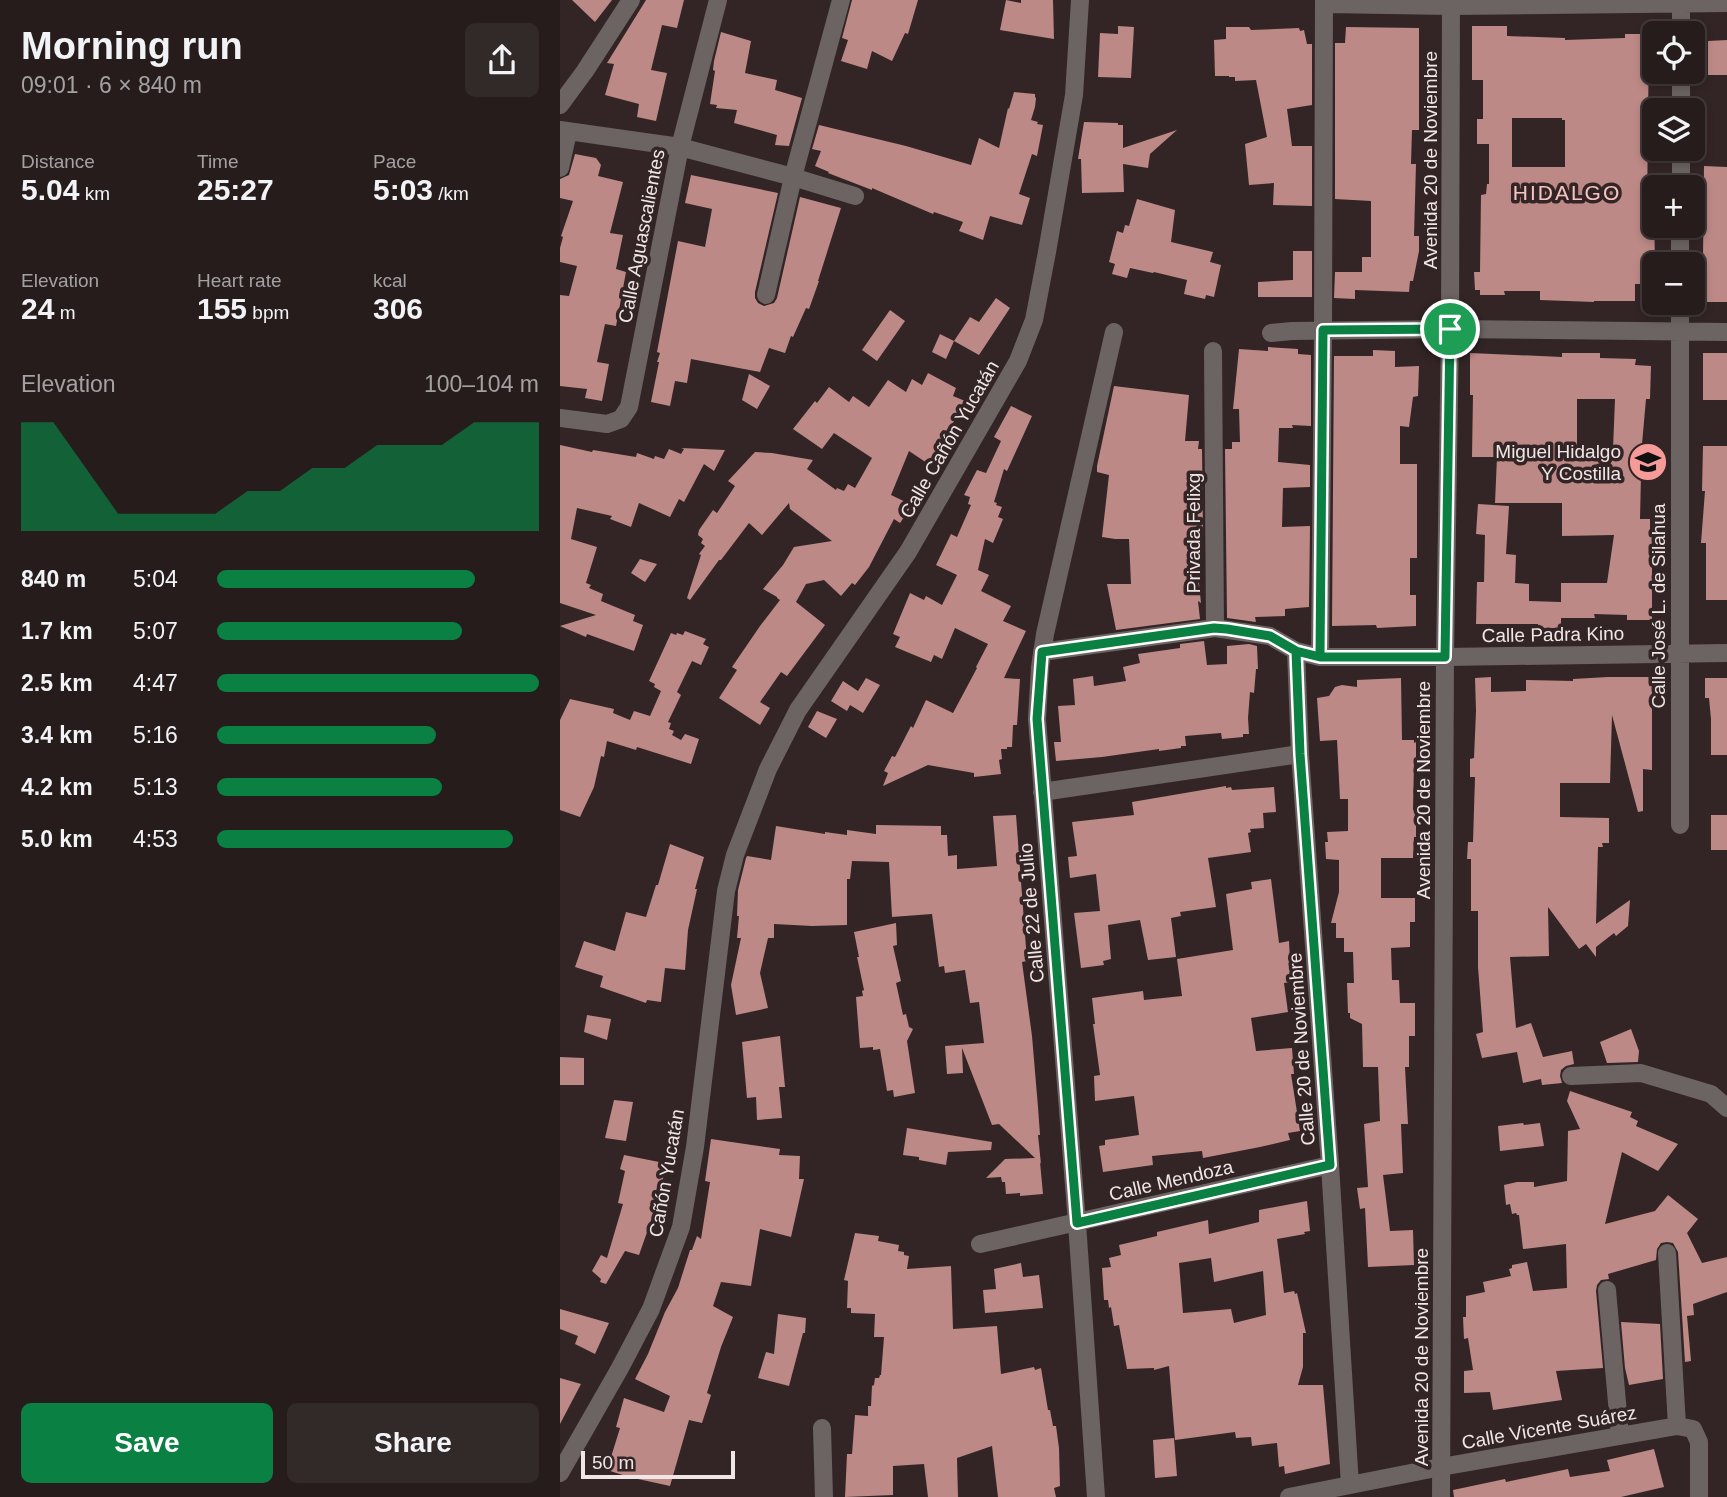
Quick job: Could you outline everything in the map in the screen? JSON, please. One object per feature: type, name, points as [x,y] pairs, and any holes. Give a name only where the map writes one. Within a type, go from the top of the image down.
[{"type":"street","points":[[560,105],[631,0]]},
{"type":"street","name":"Calle Aguascalientes","points":[[560,418],[607,424],[621,419],[629,407],[680,147],[718,0]]},
{"type":"street","points":[[766,295],[793,177],[841,0]]},
{"type":"street","name":"Calle Cañón Yucatán","points":[[735,855],[768,769],[798,710],[908,552],[1018,361],[1034,320],[1074,95],[1080,0]]},
{"type":"street","points":[[1320,657],[1324,2],[1727,4]]},
{"type":"street","points":[[1681,2],[1681,21]]},
{"type":"street","name":"Avenida 20 de Noviembre","points":[[1441,1497],[1451,3]]},
{"type":"street","points":[[560,168],[564,131],[680,147],[855,196]]},
{"type":"street","name":"Calle José L. de Silahua","points":[[1680,315],[1680,825]]},
{"type":"street","points":[[1271,333],[1450,329],[1727,331]]},
{"type":"street","name":"Calle 22 de Julio","points":[[1096,1497],[1037,719],[1045,634],[1114,332]]},
{"type":"street","name":"Privada Felixg","points":[[1213,351],[1214,628]]},
{"type":"street","points":[[1042,652],[1214,628],[1270,636],[1296,651]]},
{"type":"street","name":"Calle Padra Kino","points":[[1296,651],[1320,657],[1727,653]]},
{"type":"street","name":"Calle 20 de Noviembre","points":[[1296,651],[1300,754],[1350,1485]]},
{"type":"street","points":[[1042,792],[1300,754]]},
{"type":"street","name":"Cañón Yucatán","points":[[560,1473],[651,1309],[681,1227],[695,1147],[726,891],[735,855]]},
{"type":"street","points":[[1570,1076],[1641,1073],[1711,1094],[1727,1108]]},
{"type":"street","name":"Calle Mendoza","points":[[981,1244],[1330,1165]]},
{"type":"street","points":[[1667,1253],[1685,1427],[1699,1442],[1699,1497]]},
{"type":"street","points":[[1607,1290],[1620,1436]]},
{"type":"street","name":"Calle Vicente Suárez","points":[[1289,1497],[1441,1467],[1685,1427]]},
{"type":"street","points":[[822,1428],[824,1497]]},
{"type":"building","points":[[572,0],[612,0],[595,22]]},
{"type":"building","points":[[646,0],[684,0],[677,28],[662,25],[651,70],[667,73],[656,121],[637,117],[639,104],[605,95],[614,64],[607,63]]},
{"type":"building","points":[[852,0],[918,0],[908,34],[905,33],[892,61],[872,51],[867,69],[841,61],[848,40],[842,38]]},
{"type":"building","points":[[1006,0],[1021,3],[1021,0],[1053,0],[1054,39],[1000,30]]},
{"type":"building","points":[[1118,26],[1134,27],[1131,78],[1098,77],[1100,33],[1118,34]]},
{"type":"building","points":[[1472,26],[1507,26],[1507,36],[1565,40],[1625,38],[1625,34],[1642,34],[1642,84],[1648,84],[1648,98],[1642,98],[1642,161],[1648,161],[1647,175],[1642,175],[1642,238],[1654,238],[1655,252],[1642,252],[1642,284],[1635,284],[1635,301],[1540,300],[1540,291],[1504,291],[1505,295],[1480,295],[1480,290],[1475,290],[1474,272],[1480,272],[1481,195],[1486,194],[1489,184],[1489,144],[1477,144],[1477,119],[1483,119],[1483,80],[1472,80]],"holes":[[[1512,118],[1565,120],[1565,167],[1512,167]]]},
{"type":"building","points":[[1226,27],[1249,27],[1251,30],[1299,28],[1300,31],[1304,30],[1307,44],[1312,44],[1312,105],[1287,109],[1292,146],[1312,146],[1312,206],[1273,205],[1274,183],[1249,185],[1245,144],[1267,137],[1256,80],[1235,81],[1235,77],[1215,76],[1214,40],[1226,39]]},
{"type":"building","points":[[1346,27],[1419,28],[1419,130],[1412,130],[1411,164],[1416,164],[1414,236],[1419,236],[1419,251],[1409,292],[1355,290],[1355,299],[1334,298],[1335,272],[1362,272],[1362,257],[1371,257],[1371,201],[1335,199],[1335,43],[1345,43]]},
{"type":"building","points":[[721,32],[751,41],[745,73],[777,80],[775,90],[802,98],[789,146],[775,145],[777,135],[734,123],[737,110],[716,108],[717,105],[710,104],[714,61]]},
{"type":"building","points":[[1727,40],[1727,75],[1708,75],[1708,41]]},
{"type":"building","points":[[1014,92],[1035,94],[1031,120],[1043,125],[1037,156],[1032,154],[1019,194],[1030,198],[1022,225],[990,216],[983,240],[959,231],[963,222],[934,212],[933,214],[815,166],[821,151],[812,149],[819,125],[971,165],[979,138],[999,148]]},
{"type":"building","points":[[1084,122],[1123,125],[1123,148],[1177,130],[1150,154],[1148,168],[1123,164],[1124,192],[1082,193],[1081,159],[1078,159]]},
{"type":"building","points":[[575,154],[596,158],[601,165],[598,176],[623,182],[610,233],[623,235],[616,269],[626,272],[616,326],[605,324],[597,362],[609,364],[602,401],[585,398],[587,389],[560,386],[560,295],[569,296],[577,266],[560,262],[561,236],[573,201],[560,198],[560,179],[569,175]]},
{"type":"building","points":[[1704,166],[1727,167],[1727,302],[1706,302],[1707,281],[1703,252]]},
{"type":"building","points":[[691,175],[778,193],[755,292],[758,303],[764,306],[774,303],[777,298],[800,197],[841,208],[809,309],[806,308],[785,353],[769,348],[760,372],[691,359],[687,383],[675,381],[670,406],[651,402],[659,362],[660,353],[657,352],[678,241],[705,247],[712,209],[685,203]]},
{"type":"building","points":[[1137,199],[1175,210],[1171,242],[1213,252],[1210,262],[1221,265],[1214,297],[1206,295],[1205,299],[1184,294],[1187,280],[1154,272],[1130,268],[1127,278],[1112,274],[1115,264],[1109,262],[1117,231],[1123,233],[1125,225],[1129,226]]},
{"type":"building","points":[[1293,251],[1312,251],[1312,297],[1258,297],[1258,282],[1293,280]]},
{"type":"building","points":[[996,298],[1010,308],[979,355],[954,341],[970,317],[979,322]]},
{"type":"building","points":[[890,310],[905,321],[877,361],[862,350]]},
{"type":"building","points":[[940,334],[954,341],[946,359],[932,352]]},
{"type":"building","points":[[1268,347],[1298,349],[1298,354],[1311,355],[1311,426],[1292,425],[1293,428],[1279,428],[1278,462],[1310,465],[1310,487],[1283,488],[1282,527],[1310,526],[1309,607],[1285,609],[1285,616],[1255,617],[1256,622],[1227,618],[1225,449],[1232,449],[1232,442],[1240,442],[1239,409],[1233,409],[1239,349],[1268,351]]},
{"type":"building","points":[[1373,350],[1395,351],[1395,367],[1419,366],[1418,396],[1413,397],[1409,427],[1400,426],[1400,464],[1417,464],[1417,558],[1410,558],[1410,595],[1416,595],[1416,626],[1332,626],[1334,356],[1373,356]]},
{"type":"building","points":[[1470,353],[1562,357],[1562,353],[1600,353],[1600,358],[1636,359],[1635,365],[1651,366],[1650,399],[1646,399],[1640,444],[1640,519],[1650,519],[1652,535],[1652,620],[1627,620],[1627,615],[1594,614],[1595,618],[1561,618],[1561,628],[1538,628],[1538,624],[1476,624],[1477,582],[1484,582],[1485,535],[1476,534],[1478,504],[1509,506],[1506,554],[1516,555],[1515,583],[1529,584],[1529,601],[1561,602],[1561,583],[1607,583],[1614,535],[1562,536],[1562,503],[1495,503],[1497,457],[1472,457],[1473,395],[1470,395]],"holes":[[[1577,399],[1615,399],[1613,449],[1577,448]]]},
{"type":"building","points":[[1703,353],[1727,353],[1727,400],[1703,400]]},
{"type":"building","points":[[928,373],[956,388],[953,396],[965,401],[930,465],[909,451],[891,495],[912,505],[900,523],[894,519],[869,567],[855,585],[852,583],[841,596],[824,580],[806,584],[796,602],[825,625],[787,676],[781,672],[760,702],[770,708],[760,725],[719,698],[737,670],[732,667],[780,600],[763,589],[794,547],[832,541],[790,509],[789,503],[762,535],[749,523],[690,600],[687,598],[701,555],[699,554],[705,546],[698,535],[699,530],[713,510],[717,513],[735,486],[728,481],[755,452],[813,460],[807,469],[836,490],[837,488],[844,491],[848,484],[855,488],[872,458],[834,433],[822,449],[793,429],[829,387],[849,402],[853,396],[869,407],[888,380],[906,392],[912,379],[922,385]]},
{"type":"building","points":[[749,374],[770,386],[757,409],[742,400]]},
{"type":"building","points":[[1114,386],[1189,395],[1185,441],[1199,441],[1198,449],[1202,449],[1203,534],[1194,535],[1201,603],[1198,601],[1200,619],[1116,630],[1107,584],[1131,584],[1129,539],[1102,537],[1109,475],[1097,472]]},
{"type":"building","points":[[1011,406],[1032,416],[1007,471],[1004,469],[994,502],[1002,507],[998,517],[1003,519],[993,543],[985,539],[978,570],[989,575],[981,591],[1011,606],[1003,621],[1026,631],[1004,678],[1020,679],[1017,725],[1013,725],[1012,747],[1001,749],[1001,774],[974,777],[974,773],[928,765],[883,786],[888,773],[884,771],[892,756],[895,757],[911,726],[913,728],[926,700],[953,713],[988,644],[955,628],[942,659],[934,655],[931,662],[895,647],[900,637],[893,634],[910,593],[924,600],[926,596],[942,605],[957,575],[936,565],[951,534],[957,537],[971,505],[968,504],[970,497],[964,495],[977,470],[986,473],[1001,441],[994,437]]},
{"type":"building","points":[[560,445],[636,457],[637,453],[654,459],[655,456],[664,459],[669,449],[681,454],[684,449],[681,448],[725,450],[714,471],[704,464],[684,502],[679,499],[670,517],[639,503],[631,527],[610,519],[612,516],[577,508],[571,539],[597,547],[586,583],[591,585],[589,588],[603,594],[601,601],[635,615],[633,621],[643,625],[634,651],[560,626],[596,615],[560,603]]},
{"type":"building","points":[[1703,446],[1727,446],[1727,600],[1706,600],[1706,543],[1701,543],[1705,491],[1702,491]]},
{"type":"building","points":[[640,559],[657,564],[645,582],[631,573]]},
{"type":"building","points":[[685,631],[706,639],[703,644],[709,647],[701,665],[692,661],[677,692],[681,695],[668,722],[671,723],[669,729],[674,731],[672,735],[681,740],[685,734],[699,739],[691,764],[637,747],[636,750],[607,741],[594,787],[580,817],[560,810],[560,720],[570,699],[614,709],[613,713],[630,720],[634,711],[650,716],[661,691],[649,681],[671,633],[683,635]]},
{"type":"building","points":[[1204,641],[1207,665],[1227,664],[1227,646],[1257,646],[1258,669],[1254,693],[1250,692],[1249,734],[1222,739],[1221,733],[1185,736],[1186,746],[1181,748],[1056,761],[1054,742],[1061,742],[1058,706],[1075,705],[1073,679],[1093,676],[1094,686],[1126,681],[1123,667],[1140,663],[1138,654],[1180,648],[1180,644]]},
{"type":"building","points":[[1491,677],[1491,692],[1526,691],[1526,680],[1573,681],[1608,677],[1652,677],[1652,770],[1643,769],[1643,811],[1638,812],[1612,715],[1610,783],[1560,783],[1560,817],[1609,818],[1609,843],[1602,843],[1603,847],[1598,847],[1596,924],[1630,900],[1628,926],[1596,947],[1596,957],[1586,944],[1579,949],[1548,907],[1549,956],[1510,957],[1516,1028],[1531,1023],[1543,1057],[1572,1051],[1574,1064],[1561,1070],[1562,1083],[1542,1085],[1541,1079],[1523,1083],[1517,1052],[1482,1058],[1476,1034],[1483,1032],[1478,967],[1478,911],[1471,911],[1471,859],[1467,859],[1468,842],[1473,842],[1475,777],[1470,777],[1470,759],[1474,758],[1475,678]]},
{"type":"building","points":[[866,678],[880,685],[863,713],[850,705],[847,711],[831,701],[843,681],[858,691]]},
{"type":"building","points":[[1401,678],[1402,740],[1416,742],[1413,810],[1416,809],[1416,837],[1413,858],[1381,858],[1381,898],[1415,898],[1415,922],[1410,922],[1410,947],[1391,948],[1392,980],[1399,980],[1400,1003],[1415,1003],[1415,1036],[1409,1036],[1409,1067],[1405,1067],[1408,1124],[1401,1124],[1403,1173],[1383,1175],[1390,1231],[1413,1230],[1414,1265],[1368,1267],[1365,1208],[1360,1209],[1357,1188],[1368,1187],[1364,1124],[1380,1121],[1378,1067],[1363,1067],[1362,1024],[1350,1018],[1348,1013],[1347,983],[1354,983],[1353,952],[1344,952],[1344,938],[1336,938],[1336,923],[1331,923],[1339,892],[1339,860],[1326,859],[1325,842],[1328,842],[1327,832],[1348,831],[1348,799],[1340,799],[1337,740],[1320,741],[1317,698],[1329,696],[1335,687],[1342,685],[1357,687],[1357,680]]},
{"type":"building","points":[[1705,678],[1727,678],[1727,755],[1711,755],[1711,719],[1709,698],[1705,698]]},
{"type":"building","points":[[817,711],[837,719],[826,738],[808,727]]},
{"type":"building","points":[[1226,786],[1232,790],[1274,787],[1276,812],[1263,813],[1264,828],[1250,829],[1251,832],[1248,833],[1251,852],[1208,858],[1216,907],[1180,912],[1181,916],[1171,918],[1176,957],[1148,960],[1140,920],[1108,925],[1111,959],[1103,961],[1104,965],[1081,968],[1074,913],[1100,911],[1096,874],[1070,878],[1068,857],[1077,856],[1072,822],[1134,815],[1132,802]]},
{"type":"building","points":[[1016,815],[1027,961],[1022,962],[1032,1036],[1043,1194],[1020,1196],[1020,1193],[1006,1194],[1005,1182],[1002,1182],[1001,1177],[986,1178],[1005,1159],[1035,1158],[999,1124],[992,1125],[962,1048],[963,1073],[947,1074],[945,1046],[984,1043],[979,1002],[970,1003],[965,970],[945,973],[944,966],[939,967],[932,914],[892,917],[889,862],[852,861],[850,879],[847,879],[847,925],[774,924],[774,938],[768,938],[760,973],[768,1008],[736,1015],[731,985],[741,938],[737,938],[738,890],[746,858],[771,860],[776,826],[847,835],[847,830],[876,834],[876,825],[941,826],[941,835],[947,835],[948,856],[957,855],[957,869],[997,866],[993,816]]},
{"type":"building","points":[[1711,815],[1727,815],[1727,850],[1711,850]]},
{"type":"building","points":[[670,844],[704,857],[688,930],[685,970],[665,968],[661,1002],[647,1000],[646,1003],[600,987],[603,976],[575,967],[584,941],[615,951],[626,912],[646,917]]},
{"type":"building","points":[[1271,879],[1279,943],[1289,941],[1291,982],[1284,983],[1288,1012],[1251,1018],[1256,1051],[1292,1048],[1294,1074],[1291,1074],[1300,1131],[1288,1133],[1290,1140],[1260,1147],[1203,1158],[1202,1151],[1152,1156],[1153,1165],[1103,1172],[1099,1146],[1105,1145],[1105,1140],[1139,1135],[1134,1096],[1095,1101],[1094,1076],[1100,1075],[1092,998],[1143,991],[1144,1000],[1182,996],[1177,959],[1233,950],[1226,894],[1252,889],[1251,882]]},
{"type":"building","points":[[896,923],[897,945],[893,946],[901,981],[896,983],[903,1015],[906,1014],[909,1027],[913,1029],[907,1041],[915,1093],[894,1097],[893,1090],[887,1091],[880,1049],[860,1048],[856,997],[863,996],[864,990],[854,932]]},
{"type":"building","points":[[587,1015],[611,1019],[607,1040],[584,1032]]},
{"type":"building","points":[[1631,1029],[1639,1051],[1638,1062],[1607,1063],[1600,1042]]},
{"type":"building","points":[[780,1036],[785,1087],[779,1087],[782,1118],[757,1120],[756,1097],[747,1098],[742,1042]]},
{"type":"building","points":[[560,1057],[584,1058],[584,1085],[560,1085]]},
{"type":"building","points":[[1570,1091],[1632,1112],[1630,1117],[1638,1121],[1636,1126],[1678,1144],[1658,1171],[1622,1152],[1605,1224],[1655,1211],[1668,1195],[1698,1219],[1687,1233],[1702,1263],[1727,1257],[1727,1292],[1693,1304],[1694,1315],[1687,1316],[1691,1361],[1685,1362],[1678,1252],[1673,1243],[1661,1243],[1657,1249],[1656,1260],[1608,1274],[1609,1279],[1601,1280],[1597,1285],[1603,1368],[1556,1371],[1562,1400],[1493,1410],[1490,1392],[1464,1393],[1464,1371],[1473,1370],[1468,1338],[1464,1339],[1466,1296],[1485,1292],[1483,1282],[1511,1276],[1509,1269],[1512,1265],[1527,1262],[1533,1291],[1567,1288],[1566,1244],[1523,1249],[1519,1215],[1512,1214],[1510,1204],[1506,1205],[1504,1185],[1534,1182],[1534,1187],[1567,1181],[1568,1131],[1580,1129],[1567,1101]]},
{"type":"building","points":[[614,1100],[633,1102],[626,1141],[605,1138]]},
{"type":"building","points":[[1540,1123],[1544,1146],[1500,1151],[1498,1126]]},
{"type":"building","points":[[907,1128],[992,1142],[991,1150],[948,1152],[946,1165],[919,1160],[919,1157],[903,1155]]},
{"type":"building","points":[[711,1139],[780,1149],[779,1155],[800,1156],[799,1179],[804,1179],[791,1237],[760,1229],[751,1286],[721,1282],[713,1306],[733,1317],[707,1393],[711,1395],[702,1423],[689,1420],[670,1486],[607,1470],[620,1428],[616,1427],[624,1398],[664,1412],[670,1396],[635,1379],[678,1288],[690,1250],[697,1236],[701,1239],[710,1182],[705,1181]]},
{"type":"building","points":[[624,1155],[664,1163],[662,1169],[665,1170],[657,1204],[639,1255],[625,1251],[606,1284],[600,1282],[601,1279],[592,1271],[601,1255],[607,1258],[623,1204],[618,1203],[625,1171],[620,1169]]},
{"type":"building","points":[[1307,1201],[1310,1231],[1277,1239],[1284,1293],[1297,1293],[1306,1333],[1303,1333],[1303,1367],[1298,1385],[1323,1385],[1330,1464],[1285,1474],[1284,1466],[1279,1467],[1277,1443],[1252,1446],[1251,1437],[1236,1438],[1235,1432],[1175,1440],[1169,1366],[1154,1370],[1127,1369],[1119,1325],[1114,1326],[1111,1307],[1109,1308],[1108,1300],[1104,1300],[1102,1268],[1111,1267],[1109,1258],[1121,1255],[1119,1245],[1157,1236],[1157,1232],[1208,1220],[1209,1234],[1259,1222],[1259,1210]],"holes":[[[1211,1258],[1214,1282],[1263,1271],[1266,1315],[1234,1323],[1231,1309],[1183,1313],[1179,1263]]]},
{"type":"building","points":[[855,1233],[879,1236],[878,1241],[899,1245],[898,1251],[909,1256],[907,1269],[951,1266],[953,1329],[997,1326],[1001,1374],[1041,1368],[1048,1410],[1053,1426],[1056,1426],[1059,1448],[1060,1486],[1054,1488],[1056,1497],[998,1497],[992,1446],[957,1458],[958,1497],[928,1497],[924,1464],[893,1466],[893,1495],[845,1497],[847,1454],[852,1454],[855,1415],[868,1416],[872,1386],[875,1378],[881,1375],[884,1337],[874,1337],[875,1314],[851,1313],[851,1308],[847,1308],[848,1281],[844,1280]]},
{"type":"building","points":[[1021,1263],[1023,1277],[1039,1275],[1043,1308],[985,1313],[983,1290],[996,1289],[994,1269]]},
{"type":"building","points":[[560,1309],[609,1323],[595,1354],[575,1344],[578,1336],[560,1329]]},
{"type":"building","points":[[778,1314],[806,1318],[805,1333],[789,1386],[758,1378],[766,1352],[774,1354]]},
{"type":"building","points":[[1621,1322],[1660,1324],[1663,1379],[1629,1385]]},
{"type":"building","points":[[560,1378],[581,1384],[560,1424]]},
{"type":"building","points":[[1174,1438],[1177,1476],[1155,1478],[1153,1440]]},
{"type":"building","points":[[1654,1449],[1664,1487],[1621,1497],[1454,1497],[1453,1490],[1505,1479],[1506,1482],[1568,1469],[1570,1477],[1610,1471],[1607,1460]]},
{"type":"place","name":"Miguel Hidalgo Y Costilla","points":[[1648,462]]},
{"type":"district","name":"HIDALGO","points":[[1567,193]]},
{"type":"route","points":[[1450,329],[1323,330],[1320,657],[1296,651],[1270,636],[1214,628],[1042,652],[1037,719],[1077,1223],[1330,1165],[1300,754],[1296,651],[1320,657],[1445,657],[1450,329]]}]
